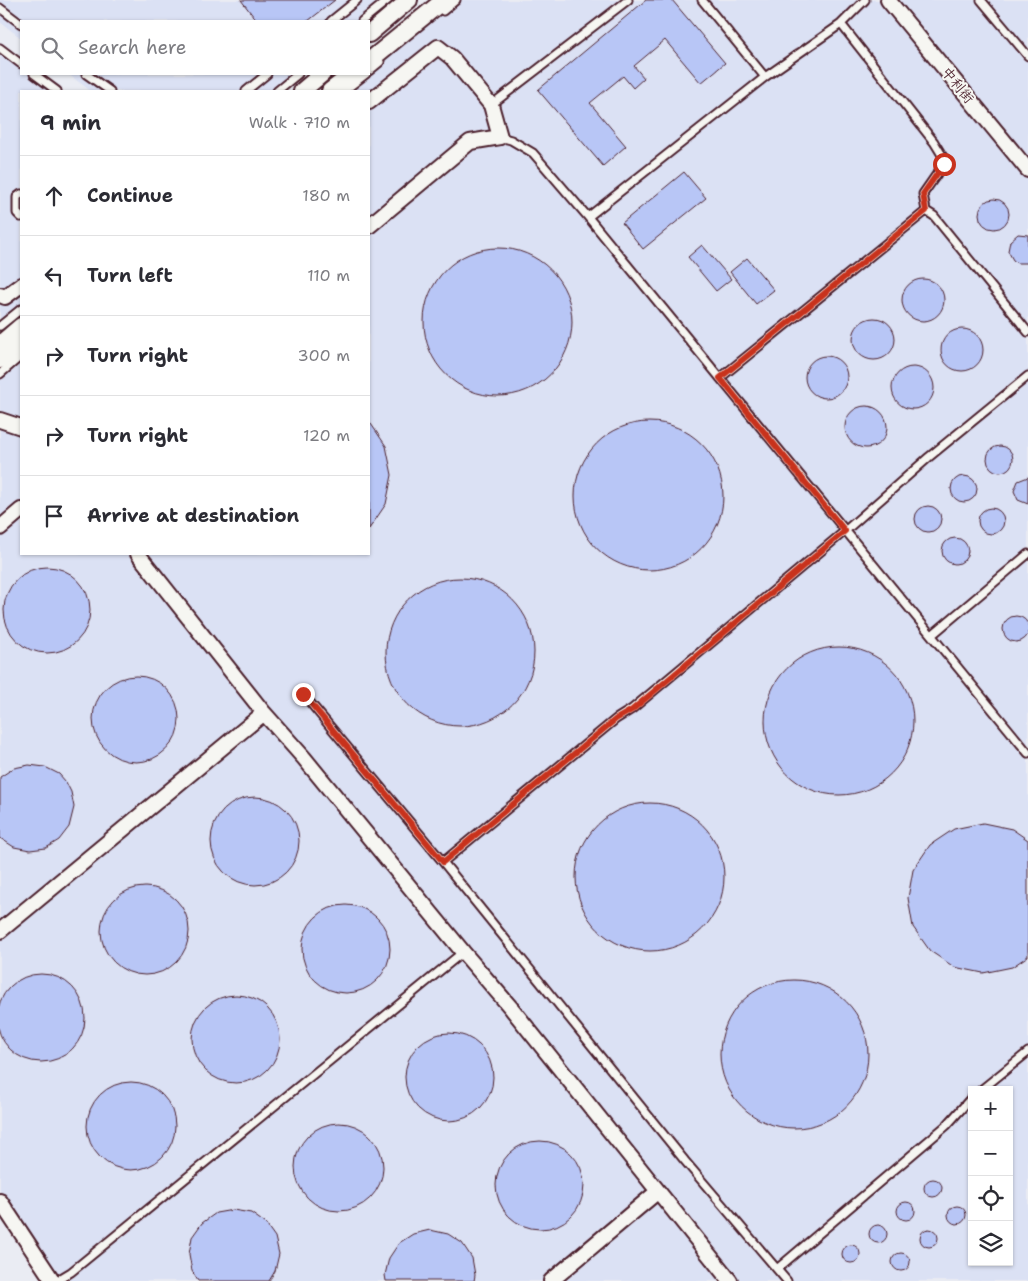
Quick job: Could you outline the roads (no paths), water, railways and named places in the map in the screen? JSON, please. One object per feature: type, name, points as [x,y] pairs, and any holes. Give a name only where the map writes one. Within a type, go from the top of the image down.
[{"type":"street","points":[[370,33],[409,0]]},
{"type":"street","points":[[370,60],[444,0]]},
{"type":"street","name":"中利街","points":[[888,0],[1028,170]]},
{"type":"street","points":[[370,101],[438,47],[452,58],[490,105],[500,137],[470,142],[370,225]]},
{"type":"street","points":[[303,90],[321,75]]},
{"type":"street","points":[[331,90],[351,75]]},
{"type":"street","points":[[2,297],[20,286]]},
{"type":"street","points":[[0,344],[20,327]]},
{"type":"street","points":[[0,360],[20,343]]},
{"type":"street","points":[[0,420],[20,427]]},
{"type":"street","points":[[0,528],[20,511]]},
{"type":"street","points":[[139,555],[264,713],[311,765],[463,952],[512,1009],[730,1281]]},
{"type":"street","points":[[0,931],[264,713]]},
{"type":"street","points":[[551,1281],[657,1192]]},
{"type":"street","points":[[0,1201],[54,1281]]},
{"type":"lane","points":[[332,20],[357,0]]},
{"type":"lane","points":[[363,20],[388,0]]},
{"type":"lane","points":[[421,29],[456,0]]},
{"type":"lane","points":[[490,105],[628,0]]},
{"type":"lane","points":[[702,0],[765,77]]},
{"type":"lane","points":[[588,217],[765,77],[841,24],[865,0]]},
{"type":"lane","points":[[981,0],[1028,56]]},
{"type":"lane","points":[[0,8],[20,23]]},
{"type":"lane","points":[[841,24],[934,142],[945,160],[923,194],[926,211],[934,216],[1028,332]]},
{"type":"lane","points":[[398,47],[413,35]]},
{"type":"lane","points":[[0,48],[20,63]]},
{"type":"lane","points":[[370,70],[391,53]]},
{"type":"lane","points":[[35,75],[56,90]]},
{"type":"lane","points":[[87,75],[109,90]]},
{"type":"lane","points":[[247,90],[266,75]]},
{"type":"lane","points":[[277,90],[297,75]]},
{"type":"lane","points":[[345,90],[364,75]]},
{"type":"lane","points":[[500,137],[511,140],[533,153],[588,217],[1028,752]]},
{"type":"lane","points":[[20,195],[17,197],[17,213],[20,216]]},
{"type":"lane","points":[[720,378],[926,211]]},
{"type":"lane","points":[[0,326],[20,310]]},
{"type":"lane","points":[[0,374],[20,357]]},
{"type":"lane","points":[[443,862],[616,719],[632,710],[845,531],[929,457],[1028,376]]},
{"type":"lane","points":[[932,634],[1028,554]]},
{"type":"lane","points":[[303,694],[443,862],[685,1161],[787,1281]]},
{"type":"lane","points":[[54,1281],[71,1272],[463,952]]},
{"type":"lane","points":[[986,1086],[1028,1052]]},
{"type":"lane","points":[[777,1269],[947,1124],[968,1101]]}]
